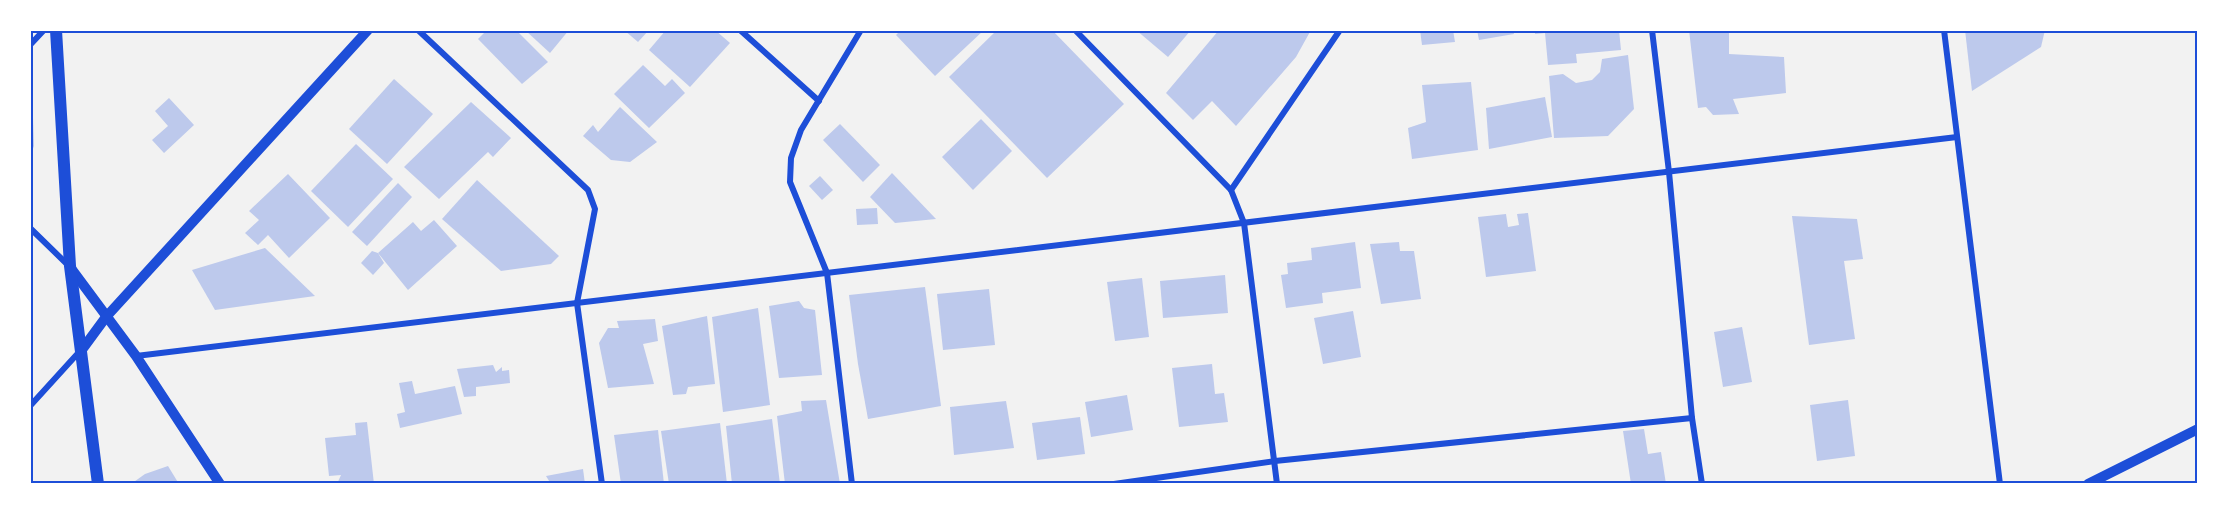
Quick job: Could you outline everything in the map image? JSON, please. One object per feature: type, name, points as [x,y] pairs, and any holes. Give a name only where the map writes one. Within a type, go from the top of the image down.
[{"type":"main road","points":[[56,30],[70,266],[98,484]]},
{"type":"street","points":[[30,45],[44,30]]},
{"type":"street","points":[[30,406],[81,351],[106,317],[368,30]]},
{"type":"street","points":[[418,30],[588,190],[595,209],[577,303],[602,484]]},
{"type":"street","points":[[740,30],[819,101]]},
{"type":"street","points":[[852,484],[827,273],[790,182],[790,158],[801,130],[861,30]]},
{"type":"street","points":[[1075,30],[1231,190],[1244,223],[1277,484]]},
{"type":"street","points":[[1231,190],[1340,30]]},
{"type":"street","points":[[1652,30],[1669,172],[1692,418],[1702,484]]},
{"type":"street","points":[[1944,30],[2000,484]]},
{"type":"street","points":[[136,356],[1957,137]]},
{"type":"street","points":[[30,228],[70,266],[136,356],[220,484]]},
{"type":"street","points":[[1114,484],[1275,462],[1692,418]]},
{"type":"street","points":[[2088,484],[2198,429]]},
{"type":"building","points":[[487,30],[516,30],[548,62],[522,84],[478,39]]},
{"type":"building","points":[[525,30],[569,30],[550,53]]},
{"type":"building","points":[[624,30],[649,30],[638,42]]},
{"type":"building","points":[[666,30],[715,30],[730,43],[690,87],[649,50]]},
{"type":"building","points":[[901,30],[984,30],[935,76],[896,35]]},
{"type":"building","points":[[997,30],[1052,30],[1124,104],[1047,178],[949,77]]},
{"type":"building","points":[[1136,30],[1191,30],[1168,57]]},
{"type":"building","points":[[1219,30],[1311,30],[1296,57],[1236,126],[1212,101],[1193,120],[1166,93]]},
{"type":"building","points":[[1420,30],[1453,30],[1455,42],[1422,45]]},
{"type":"building","points":[[1477,30],[1513,30],[1514,34],[1479,40]]},
{"type":"building","points":[[1535,30],[1619,30],[1621,50],[1576,54],[1577,63],[1548,65],[1545,33],[1535,34]]},
{"type":"building","points":[[1689,30],[1729,30],[1729,54],[1784,57],[1786,93],[1733,99],[1739,114],[1713,115],[1706,107],[1698,108]]},
{"type":"building","points":[[1965,30],[2045,30],[2041,47],[1972,91]]},
{"type":"building","points":[[1628,55],[1634,109],[1608,136],[1554,138],[1549,76],[1563,74],[1576,83],[1592,80],[1600,72],[1602,59]]},
{"type":"building","points":[[643,65],[665,86],[672,79],[685,93],[649,128],[614,94]]},
{"type":"building","points":[[394,79],[433,114],[387,164],[349,129]]},
{"type":"building","points":[[1471,82],[1478,150],[1412,159],[1408,128],[1426,122],[1422,85]]},
{"type":"building","points":[[30,90],[32,90],[34,146],[30,157]]},
{"type":"building","points":[[1545,97],[1552,137],[1489,149],[1486,108]]},
{"type":"building","points":[[169,98],[194,125],[164,153],[152,140],[168,126],[155,111]]},
{"type":"building","points":[[471,102],[511,138],[493,157],[488,152],[439,199],[404,167]]},
{"type":"building","points":[[620,107],[657,142],[630,162],[611,160],[583,136],[593,125],[598,132]]},
{"type":"building","points":[[981,119],[1012,151],[973,190],[942,157]]},
{"type":"building","points":[[840,124],[880,165],[863,182],[823,140]]},
{"type":"building","points":[[356,144],[393,179],[348,227],[311,191]]},
{"type":"building","points":[[892,173],[936,219],[895,223],[870,197]]},
{"type":"building","points":[[288,174],[330,218],[289,258],[268,235],[258,245],[245,233],[259,220],[249,211]]},
{"type":"building","points":[[820,176],[833,190],[822,200],[809,186]]},
{"type":"building","points":[[477,180],[559,256],[551,264],[501,271],[442,219]]},
{"type":"building","points":[[398,183],[412,197],[367,246],[352,232]]},
{"type":"building","points":[[877,208],[878,224],[857,225],[856,209]]},
{"type":"building","points":[[1528,213],[1536,271],[1486,277],[1478,217],[1506,214],[1508,227],[1519,225],[1517,214]]},
{"type":"building","points":[[1792,216],[1857,219],[1863,259],[1844,261],[1855,339],[1809,345]]},
{"type":"building","points":[[434,220],[457,246],[408,290],[378,253],[413,222],[421,231]]},
{"type":"building","points":[[1355,242],[1361,288],[1322,293],[1323,303],[1286,308],[1281,275],[1288,274],[1287,263],[1312,260],[1311,248]]},
{"type":"building","points":[[1399,242],[1400,251],[1414,251],[1421,299],[1381,304],[1370,244]]},
{"type":"building","points":[[265,248],[315,296],[215,310],[192,270]]},
{"type":"building","points":[[372,251],[378,253],[384,263],[373,275],[361,263]]},
{"type":"building","points":[[1225,275],[1228,313],[1163,318],[1160,281]]},
{"type":"building","points":[[1142,278],[1149,337],[1115,341],[1107,282]]},
{"type":"building","points":[[925,287],[941,406],[868,419],[849,295]]},
{"type":"building","points":[[989,289],[995,345],[943,350],[937,294]]},
{"type":"building","points":[[799,301],[804,308],[815,310],[822,375],[779,378],[769,306]]},
{"type":"building","points":[[758,308],[770,405],[723,412],[712,317]]},
{"type":"building","points":[[1353,311],[1361,357],[1323,364],[1314,318]]},
{"type":"building","points":[[707,316],[715,384],[688,387],[686,394],[673,395],[662,326]]},
{"type":"building","points":[[655,319],[658,341],[643,344],[654,384],[608,388],[599,343],[608,328],[619,328],[617,321]]},
{"type":"building","points":[[1742,327],[1752,382],[1723,387],[1714,332]]},
{"type":"building","points":[[1212,364],[1215,394],[1224,393],[1228,422],[1179,427],[1172,368]]},
{"type":"building","points":[[493,365],[496,372],[502,367],[502,371],[509,370],[510,383],[476,387],[476,396],[464,397],[457,369]]},
{"type":"building","points":[[412,381],[415,394],[455,386],[462,414],[400,428],[397,414],[405,412],[399,383]]},
{"type":"building","points":[[1127,395],[1133,430],[1091,437],[1085,402]]},
{"type":"building","points":[[826,400],[840,484],[785,484],[777,416],[802,411],[801,401]]},
{"type":"building","points":[[1848,400],[1855,456],[1817,461],[1810,405]]},
{"type":"building","points":[[1006,401],[1014,448],[954,455],[950,407]]},
{"type":"building","points":[[1080,417],[1085,454],[1037,460],[1032,423]]},
{"type":"building","points":[[772,419],[780,484],[732,484],[726,426]]},
{"type":"building","points":[[367,422],[374,484],[337,484],[341,475],[329,476],[325,438],[356,435],[355,423]]},
{"type":"building","points":[[720,423],[727,484],[669,484],[661,431]]},
{"type":"building","points":[[1644,429],[1648,454],[1661,452],[1666,484],[1631,484],[1623,431]]},
{"type":"building","points":[[658,430],[664,484],[621,484],[614,435]]},
{"type":"building","points":[[168,466],[179,484],[131,484],[145,474]]},
{"type":"building","points":[[583,469],[585,484],[551,484],[546,476]]}]
